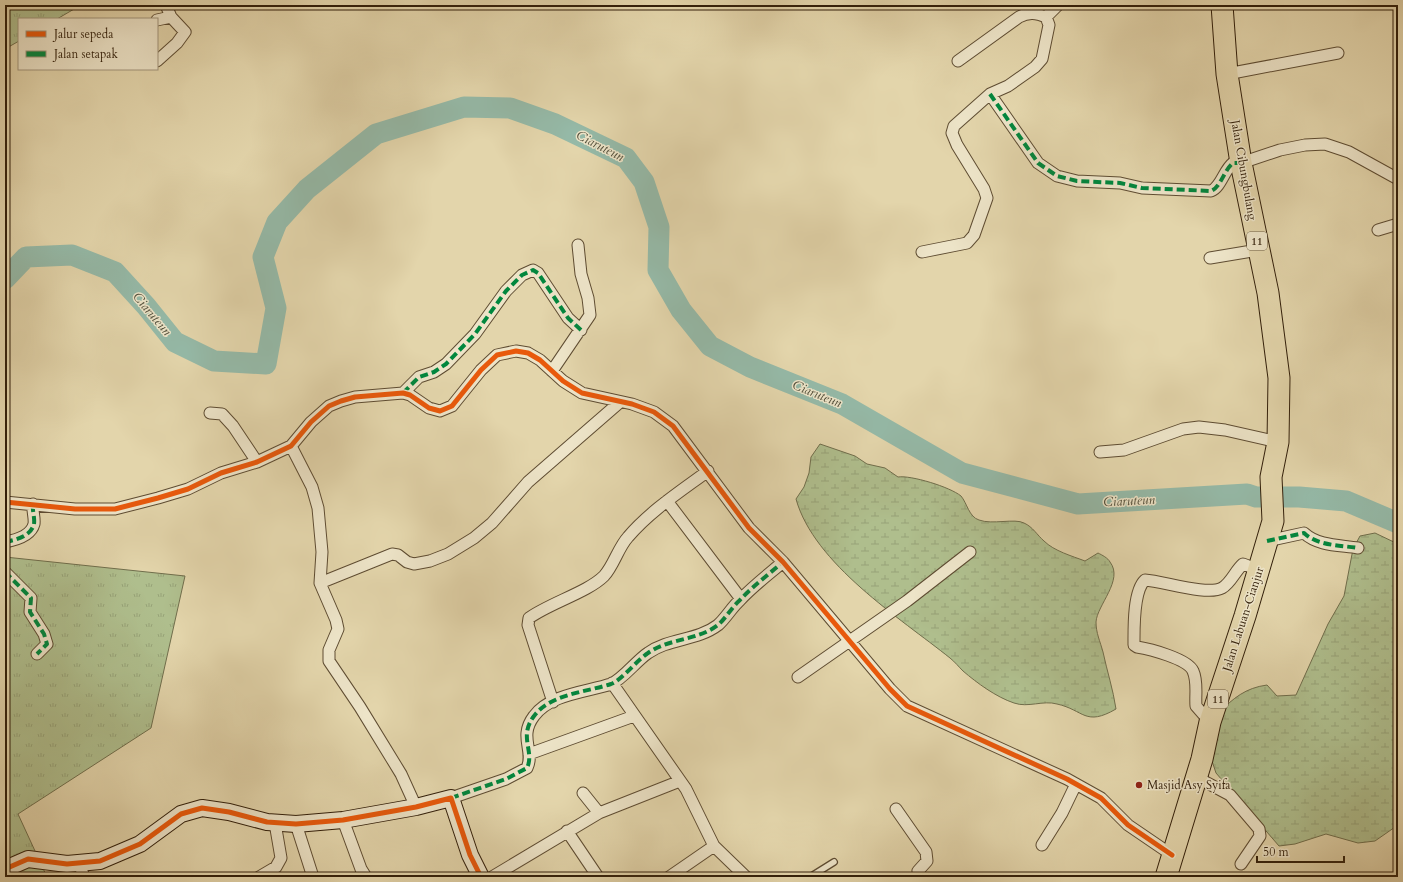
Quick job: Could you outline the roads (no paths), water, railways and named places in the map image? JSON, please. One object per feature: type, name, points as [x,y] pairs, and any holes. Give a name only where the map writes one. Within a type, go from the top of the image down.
[{"type":"highway","name":"Jalan Cibungbulang","points":[[1222,5],[1227,74],[1241,163],[1268,293],[1279,378],[1278,442],[1271,477],[1273,521]]},
{"type":"highway","name":"Jalan Labuan-Cianjur","points":[[1166,877],[1202,759],[1210,722],[1259,570],[1273,521]]},
{"type":"street","points":[[158,60],[177,43],[185,32],[171,17],[166,5]]},
{"type":"street","points":[[1046,17],[1058,5]]},
{"type":"street","points":[[922,252],[967,243],[974,235],[987,198],[984,189],[957,145],[952,132],[954,126],[990,94],[1008,86],[1035,67],[1042,59],[1049,25],[1046,17],[1037,13],[1027,13],[1019,17],[958,61]]},
{"type":"street","points":[[158,20],[171,17]]},
{"type":"street","points":[[1227,74],[1338,53]]},
{"type":"street","points":[[990,94],[1038,163],[1056,176],[1077,181],[1120,182],[1142,188],[1211,191],[1216,188],[1229,166],[1233,163],[1241,163],[1280,150],[1305,145],[1326,144],[1349,152],[1398,179]]},
{"type":"street","points":[[1378,230],[1398,224]]},
{"type":"street","points":[[552,371],[590,314],[588,298],[580,274],[578,245]]},
{"type":"street","points":[[1210,258],[1258,250]]},
{"type":"street","points":[[403,392],[419,377],[434,372],[446,364],[475,334],[506,291],[522,275],[532,270],[538,273],[568,318],[580,330]]},
{"type":"street","points":[[5,502],[75,509],[114,508],[188,489],[221,473],[258,462],[291,446],[311,422],[329,406],[355,397],[403,392],[429,408],[440,411],[448,409],[497,355],[507,352],[528,353],[540,360],[552,371],[582,393],[632,404],[654,412],[673,426],[749,528],[783,562],[890,689],[907,706],[1076,784],[1101,798],[1128,826],[1172,855]]},
{"type":"street","points":[[320,583],[392,554],[398,555],[407,562],[414,564],[430,561],[448,554],[474,538],[492,523],[528,482],[620,402]]},
{"type":"street","points":[[210,413],[222,414],[233,426],[258,462]]},
{"type":"street","points":[[1100,452],[1124,450],[1183,429],[1198,427],[1225,430],[1278,442]]},
{"type":"street","points":[[291,446],[312,487],[318,508],[322,552],[320,583],[336,620],[338,629],[329,650],[329,661],[360,707],[401,774],[416,807]]},
{"type":"street","points":[[553,702],[528,625],[529,618],[542,609],[591,585],[604,576],[628,538],[667,502],[708,471]]},
{"type":"street","points":[[667,502],[740,599]]},
{"type":"street","points":[[5,542],[25,536],[31,531],[34,523],[33,504]]},
{"type":"street","points":[[1268,541],[1304,533],[1310,539],[1358,548]]},
{"type":"street","points":[[798,677],[851,642],[970,552]]},
{"type":"street","points":[[5,869],[28,859],[67,864],[81,870],[140,844],[181,814],[196,809],[210,809],[275,823],[296,824],[343,820],[416,807],[451,798],[506,779],[523,771],[530,763],[526,745],[526,733],[530,721],[542,707],[568,695],[612,683],[649,652],[679,639],[697,636],[718,624],[740,599],[783,562]]},
{"type":"street","points":[[1210,722],[1196,706],[1196,683],[1190,666],[1182,660],[1134,645],[1134,625],[1139,591],[1145,580],[1190,588],[1221,588],[1227,584],[1242,564],[1259,570]]},
{"type":"street","points":[[5,572],[30,598],[30,612],[44,634],[47,644],[37,654]]},
{"type":"street","points":[[612,683],[686,789],[714,846],[746,877]]},
{"type":"street","points":[[529,754],[634,716]]},
{"type":"street","points":[[1196,777],[1230,795],[1259,829],[1260,836],[1241,864]]},
{"type":"street","points":[[492,877],[566,831],[599,813],[680,781]]},
{"type":"street","points":[[1042,845],[1062,813],[1076,784]]},
{"type":"street","points":[[583,793],[599,813]]},
{"type":"street","points":[[451,798],[470,855],[481,877]]},
{"type":"street","points":[[896,809],[926,852],[927,861],[918,871],[921,877]]},
{"type":"street","points":[[343,820],[361,869],[366,877]]},
{"type":"street","points":[[259,877],[276,866],[281,858],[275,823]]},
{"type":"street","points":[[296,824],[313,877]]},
{"type":"street","points":[[566,831],[598,877]]},
{"type":"street","points":[[669,877],[714,846]]},
{"type":"lane","points":[[810,877],[834,862]]},
{"type":"waterway","name":"Ciaruteun","points":[[5,279],[26,257],[72,255],[115,272],[146,306],[175,342],[214,361],[266,364],[276,308],[263,257],[277,222],[307,189],[376,134],[464,107],[510,108],[555,124],[626,158],[644,182],[659,227],[658,270],[681,310],[710,346],[750,367],[842,404],[962,473],[1078,504],[1247,494],[1256,497],[1299,497],[1346,501],[1398,523]]},
{"type":"place","name":"Masjid Asy Syifa","points":[[1139,785]]}]
